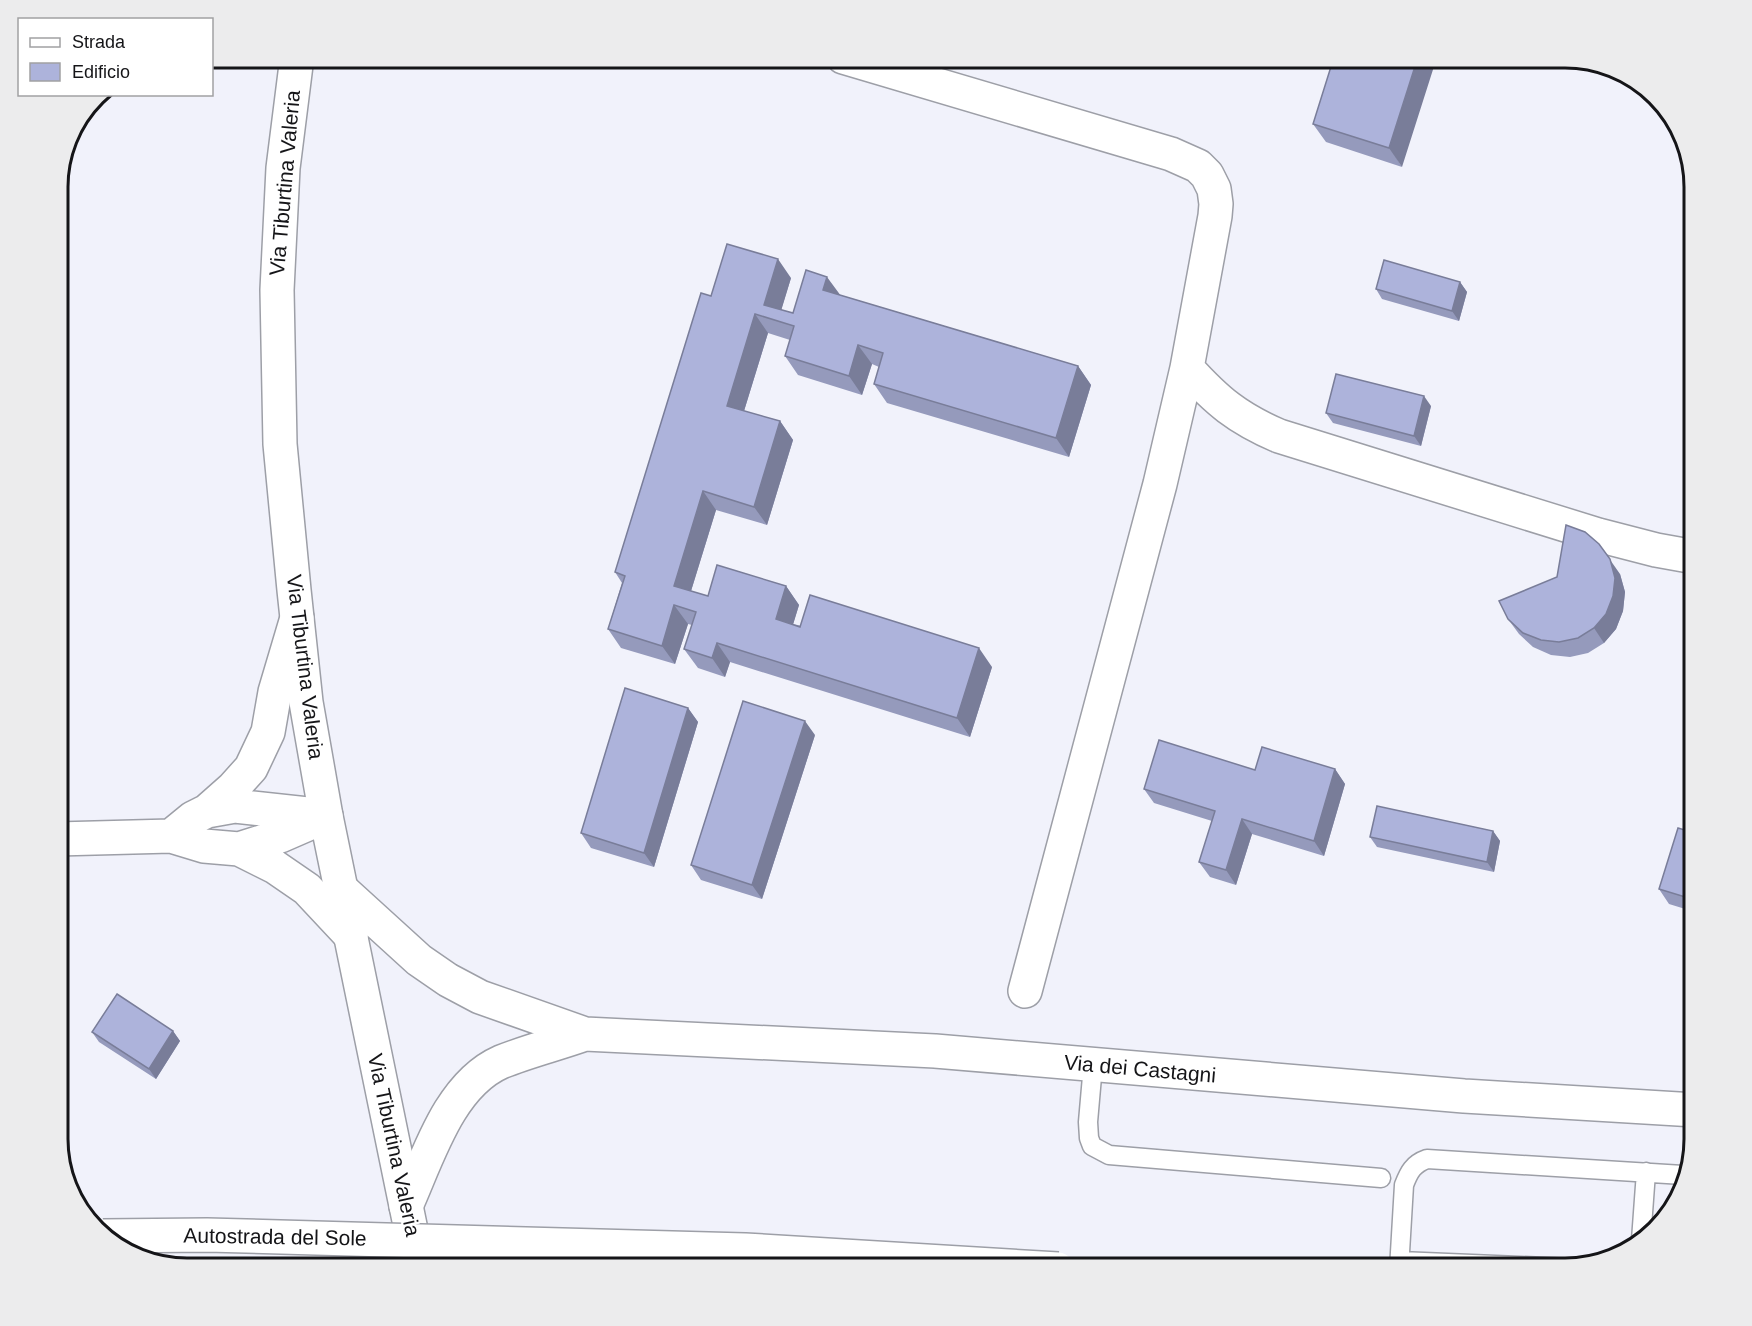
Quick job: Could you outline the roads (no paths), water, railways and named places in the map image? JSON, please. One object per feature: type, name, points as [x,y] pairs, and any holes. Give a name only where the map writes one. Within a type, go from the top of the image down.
[{"type":"main road","name":"Via Tiburtina Valeria","points":[[296,68],[283,168],[277,290],[280,444],[297,618],[306,702],[326,816],[417,1258]]},
{"type":"main road","points":[[880,68],[1171,154],[1198,166],[1207,175],[1214,189],[1215,216],[1187,368],[1160,483],[1025,991]]},
{"type":"main road","points":[[1187,368],[1212,396],[1226,407],[1259,428],[1279,436],[1598,535],[1684,555]]},
{"type":"main road","points":[[171,836],[193,818],[207,811],[233,788],[250,768],[268,732],[275,692],[297,618]]},
{"type":"main road","points":[[207,811],[235,806],[326,816]]},
{"type":"main road","points":[[239,849],[280,836],[326,816]]},
{"type":"main road","points":[[68,839],[171,836],[204,846],[239,849],[274,867],[307,889],[351,936]]},
{"type":"main road","points":[[341,889],[419,960],[448,980],[480,997],[585,1034]]},
{"type":"main road","points":[[406,1206],[448,1115],[456,1100],[469,1085],[482,1073],[501,1062],[585,1034]]},
{"type":"main road","name":"Via dei Castagni","points":[[585,1034],[935,1051],[1464,1096],[1684,1109]]},
{"type":"main road","name":"Autostrada del Sole","points":[[117,1236],[207,1235],[744,1250],[876,1258]]},
{"type":"lane","points":[[1093,1065],[1088,1130],[1092,1146],[1108,1155],[1381,1178]]},
{"type":"lane","points":[[1400,1258],[1404,1185],[1408,1172],[1416,1163],[1427,1159],[1679,1175]]},
{"type":"lane","points":[[1642,1231],[1646,1172]]}]
